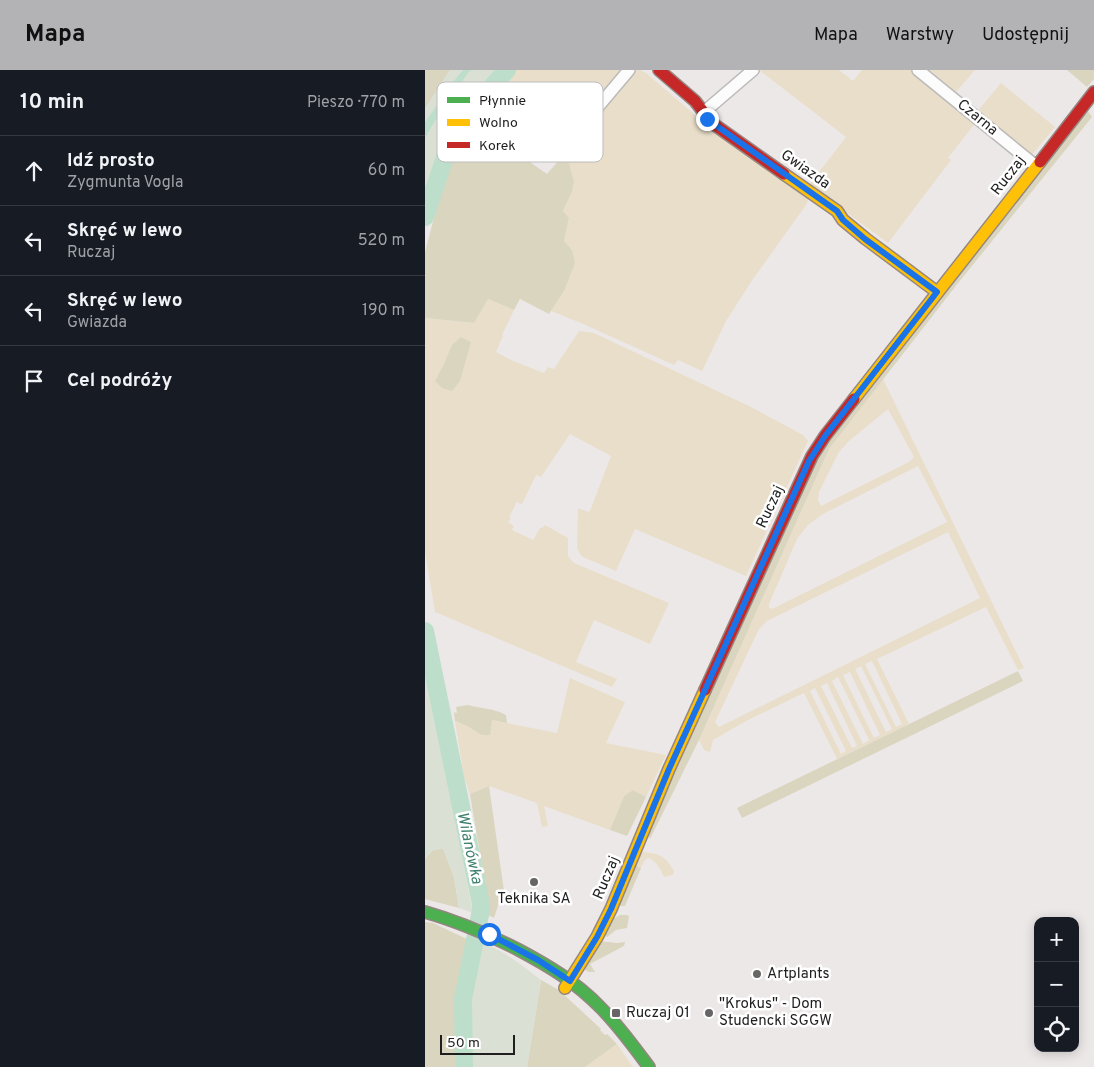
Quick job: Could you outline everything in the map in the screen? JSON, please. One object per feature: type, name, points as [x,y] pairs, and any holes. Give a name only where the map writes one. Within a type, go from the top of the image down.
[{"type":"street","points":[[603,101],[629,70]]},
{"type":"street","name":"Gwiazda","points":[[659,70],[687,94],[704,112],[711,123],[837,211],[843,220],[865,239],[937,292]]},
{"type":"street","points":[[704,112],[753,70]]},
{"type":"street","name":"Czarna","points":[[918,70],[1036,166]]},
{"type":"street","name":"Ruczaj","points":[[568,984],[597,937],[614,903],[669,769],[809,461],[825,436],[937,292],[1036,166],[1092,99]]},
{"type":"street","points":[[425,912],[489,934],[514,948],[535,966],[568,984],[636,1050],[649,1067]]},
{"type":"shaded area","points":[[425,70],[450,70],[442,82],[437,82],[437,90],[425,109]]},
{"type":"shaded area","points":[[450,70],[463,70],[453,82],[442,82]]},
{"type":"shaded area","points":[[463,70],[472,70],[462,82],[453,82]]},
{"type":"shaded area","points":[[472,70],[497,70],[486,82],[462,82]]},
{"type":"shaded area","points":[[515,70],[625,70],[603,95],[603,82],[502,82]]},
{"type":"shaded area","points":[[640,70],[646,73],[702,121],[810,196],[806,205],[753,279],[726,321],[702,371],[678,360],[674,365],[551,311],[564,291],[572,250],[564,241],[569,218],[563,212],[572,192],[574,181],[569,162],[603,162],[603,107],[632,71]]},
{"type":"shaded area","points":[[759,70],[839,70],[853,81],[862,70],[913,70],[976,122],[948,158],[951,160],[888,243],[809,185],[846,137]]},
{"type":"shaded area","points":[[929,70],[975,70],[956,92]]},
{"type":"shaded area","points":[[1067,70],[1094,70],[1094,79],[1087,87]]},
{"type":"shaded area","points":[[1001,83],[1055,127],[1030,157],[976,113]]},
{"type":"shaded area","points":[[437,90],[437,105],[425,122],[425,109]]},
{"type":"shaded area","points":[[437,105],[437,118],[425,138],[425,122]]},
{"type":"shaded area","points":[[1088,111],[1092,117],[955,287],[829,449],[699,740],[650,839],[648,834],[812,464]]},
{"type":"shaded area","points":[[437,118],[437,162],[439,162],[425,203],[425,138]]},
{"type":"shaded area","points":[[452,162],[530,162],[547,174],[557,162],[569,162],[574,181],[572,192],[563,211],[569,218],[564,241],[572,250],[575,263],[564,291],[549,314],[520,299],[514,310],[488,299],[474,323],[425,318],[425,252],[440,195]]},
{"type":"shaded area","points":[[488,299],[514,310],[496,352],[544,373],[548,367],[554,369],[579,331],[594,333],[751,407],[803,435],[808,441],[746,576],[635,529],[616,571],[583,557],[577,548],[578,509],[590,511],[611,456],[570,434],[541,477],[536,475],[522,504],[516,502],[509,517],[511,518],[508,522],[514,526],[512,530],[533,540],[540,528],[545,525],[568,538],[568,556],[574,563],[669,603],[650,644],[594,620],[576,662],[617,679],[612,687],[435,612],[425,552],[425,318],[473,323]],"holes":[[[461,337],[471,342],[435,381]]]},
{"type":"shaded area","points":[[461,337],[471,342],[460,381],[452,391],[442,388],[435,381],[452,345]]},
{"type":"shaded area","points":[[883,379],[1024,668],[1018,670],[986,607],[877,659],[909,724],[837,759],[804,693],[746,721],[713,740],[710,752],[704,750],[699,740],[829,449]],"holes":[[[888,409],[914,457],[909,462],[821,506],[818,500],[819,492],[839,452],[849,441]],[[918,466],[947,522],[772,609],[769,607],[769,604],[797,539],[808,525],[823,514]],[[948,532],[980,598],[719,727],[715,722],[759,629],[767,621]],[[872,661],[902,724],[896,727],[865,664]],[[861,666],[892,729],[886,732],[855,669]],[[850,672],[880,735],[874,738],[843,675]],[[838,677],[869,740],[863,744],[832,681]],[[827,683],[857,746],[852,748],[821,686]],[[815,688],[846,751],[841,754],[810,691]]]},
{"type":"shaded area","points":[[425,662],[473,913],[459,908],[454,877],[443,849],[433,850],[425,859]]},
{"type":"shaded area","points":[[1018,671],[1023,681],[742,818],[737,808]]},
{"type":"shaded area","points":[[570,678],[625,702],[606,743],[666,755],[646,797],[633,790],[624,796],[610,830],[544,806],[548,826],[542,827],[537,803],[489,786],[470,794],[464,777],[455,721],[477,733],[492,720],[557,733]]},
{"type":"shaded area","points":[[468,705],[506,715],[507,723],[492,720],[490,735],[480,734],[455,721],[454,712],[457,713],[456,707]]},
{"type":"shaded area","points":[[489,786],[505,898],[499,902],[494,918],[486,914],[483,873],[470,794]]},
{"type":"shaded area","points":[[633,790],[646,797],[627,836],[610,830],[624,796]]},
{"type":"shaded area","points":[[443,848],[454,877],[459,908],[425,899],[425,859],[433,850]]},
{"type":"shaded area","points":[[643,852],[658,855],[665,859],[674,871],[673,875],[664,877],[656,863],[648,858],[644,861],[641,868],[634,865],[639,854]]},
{"type":"shaded area","points":[[634,865],[641,868],[625,906],[621,906],[618,904]]},
{"type":"shaded area","points":[[620,915],[628,915],[627,928],[616,930],[607,937],[604,935],[613,919]]},
{"type":"shaded area","points":[[425,922],[433,923],[469,940],[459,1005],[461,1067],[425,1067]]},
{"type":"shaded area","points":[[599,941],[625,942],[624,946],[590,964],[595,972],[589,972],[583,969]]},
{"type":"shaded area","points":[[483,943],[506,955],[541,980],[527,1067],[471,1067],[469,1003]]},
{"type":"shaded area","points":[[541,980],[559,990],[605,1035],[607,1034],[617,1044],[585,1067],[527,1067]]},
{"type":"shaded area","points":[[617,1044],[633,1067],[585,1067]]},
{"type":"waterway","name":"Wilanówka","points":[[496,82],[507,70]]},
{"type":"waterway","name":"Wilanówka","points":[[425,217],[443,162]]},
{"type":"waterway","name":"Wilanówka","points":[[425,631],[481,904],[463,999],[464,1067]]},
{"type":"traffic: fast","points":[[425,912],[494,938],[529,955],[562,975],[582,990],[608,1015],[649,1067]]},
{"type":"traffic: slow","points":[[854,399],[1040,162]]},
{"type":"traffic: slow","points":[[784,174],[837,211],[843,220],[866,239],[937,292]]},
{"type":"traffic: slow","points":[[565,988],[597,937],[611,909],[669,769],[705,690]]},
{"type":"traffic: jam","points":[[659,70],[695,101],[712,123],[784,174]]},
{"type":"traffic: jam","points":[[1040,162],[1094,92]]},
{"type":"traffic: jam","points":[[705,690],[812,456],[854,399]]},
{"type":"place","name":"Teknika SA","points":[[534,882]]},
{"type":"place","name":"Artplants","points":[[757,974]]},
{"type":"place","name":"Ruczaj 01","points":[[616,1013]]},
{"type":"place","name":"\"Krokus\" - Dom Studencki SGGW","points":[[709,1013]]},
{"type":"route","points":[[489,934],[538,960],[570,981],[597,937],[611,909],[653,805],[809,461],[825,436],[937,292],[865,239],[843,220],[837,211],[707,119]]}]
